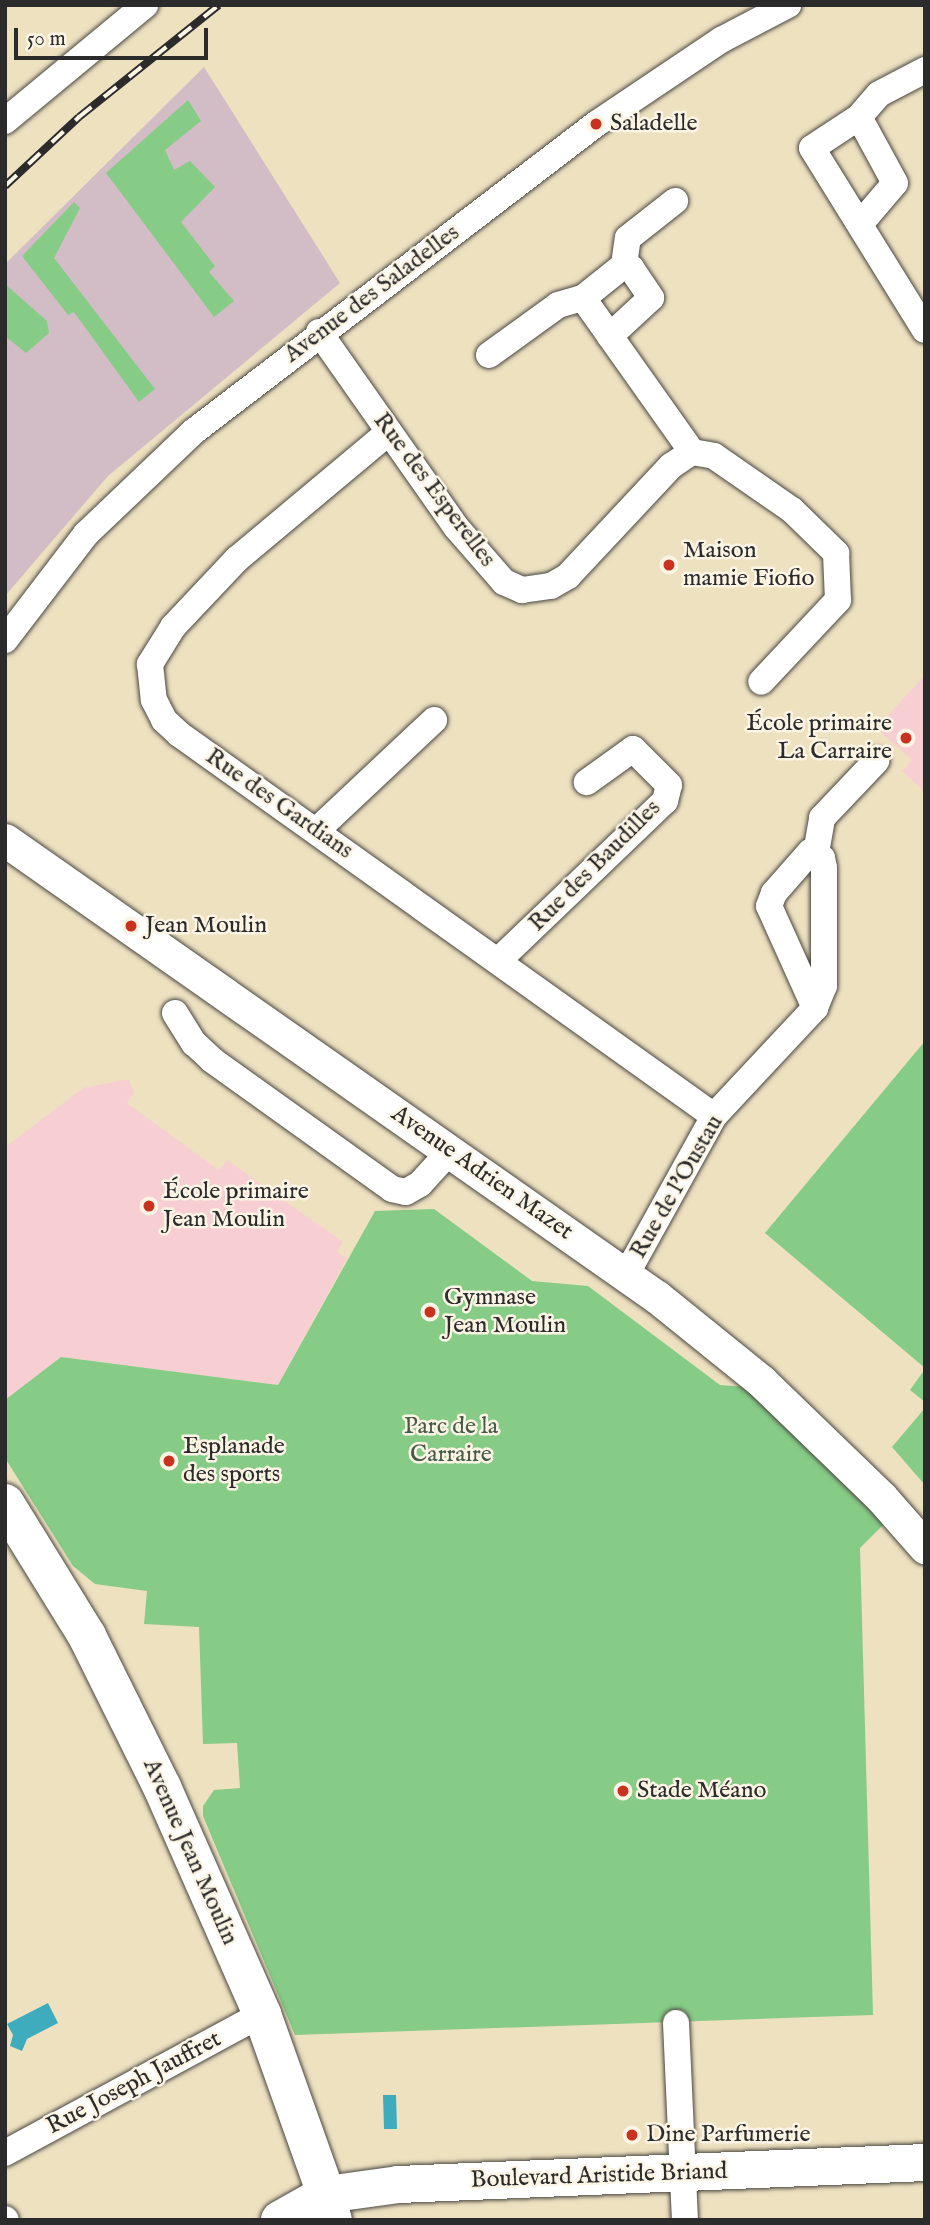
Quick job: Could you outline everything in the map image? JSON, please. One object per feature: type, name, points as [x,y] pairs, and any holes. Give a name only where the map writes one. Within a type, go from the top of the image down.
[{"type":"main road","name":"Avenue Jean Moulin","points":[[5,1503],[87,1636],[162,1787],[262,2014],[330,2207]]},
{"type":"main road","name":"Boulevard Aristide Briand","points":[[280,2220],[330,2207],[398,2184],[925,2162]]},
{"type":"street","points":[[5,121],[145,5]]},
{"type":"street","name":"Avenue des Saladelles","points":[[5,640],[86,534],[132,487],[193,432],[319,332],[670,72],[788,5]]},
{"type":"street","points":[[925,70],[878,93],[859,117],[813,148],[925,330]]},
{"type":"street","points":[[859,117],[895,183],[861,223]]},
{"type":"street","points":[[489,355],[558,305],[583,298],[624,265],[628,239],[676,201]]},
{"type":"street","points":[[610,336],[651,299],[631,268],[624,265]]},
{"type":"street","points":[[583,298],[692,452],[713,456],[769,492],[836,553],[840,574],[838,600],[832,610],[761,682]]},
{"type":"street","name":"Rue des Esperelles","points":[[319,332],[456,527],[504,582],[522,590],[551,586],[568,576],[671,466],[692,452]]},
{"type":"street","name":"Rue des Gardians","points":[[388,432],[237,559],[173,627],[150,664],[154,700],[164,720],[714,1116]]},
{"type":"street","points":[[316,831],[434,720]]},
{"type":"street","name":"Rue des Baudilles","points":[[499,960],[665,801],[669,785],[633,749],[622,752],[587,782]]},
{"type":"street","name":"Rue de l'Oustau","points":[[626,1275],[714,1116],[814,1008],[824,972],[824,868],[816,853],[822,818],[876,761]]},
{"type":"street","name":"Avenue Adrien Mazet","points":[[5,840],[626,1275],[761,1381],[881,1497],[925,1548]]},
{"type":"street","points":[[814,1008],[769,906],[803,856],[816,853]]},
{"type":"street","points":[[175,1013],[194,1043],[212,1060],[392,1189],[406,1192],[420,1184],[450,1151]]},
{"type":"street","name":"Rue Joseph Jauffret","points":[[5,2153],[262,2014]]},
{"type":"street","points":[[676,2023],[685,2220]]},
{"type":"shaded area","points":[[204,67],[340,283],[108,476],[5,596],[5,264]]},
{"type":"shaded area","name":"École primaire La Carraire","points":[[925,675],[925,792],[902,771],[912,760],[876,728]]},
{"type":"shaded area","name":"École primaire Jean Moulin","points":[[129,1079],[134,1093],[127,1103],[219,1170],[227,1160],[343,1242],[337,1252],[347,1258],[278,1385],[61,1357],[5,1400],[5,1147],[83,1088]]},
{"type":"green space","points":[[188,100],[201,121],[165,150],[174,170],[190,161],[215,187],[181,222],[215,266],[209,272],[234,301],[214,317],[106,173]]},
{"type":"green space","points":[[74,202],[80,208],[54,258],[155,389],[139,402],[74,312],[68,315],[22,256]]},
{"type":"green space","points":[[5,284],[47,321],[49,333],[26,353],[5,336]]},
{"type":"green space","points":[[925,1041],[925,1368],[765,1233]]},
{"type":"green space","name":"Parc de la Carraire","points":[[434,1209],[532,1281],[588,1286],[720,1385],[746,1387],[884,1524],[860,1548],[873,2015],[295,2035],[203,1816],[203,1806],[214,1790],[240,1788],[237,1743],[203,1744],[199,1627],[144,1624],[147,1591],[95,1584],[73,1566],[5,1458],[5,1400],[61,1357],[278,1385],[375,1211]]},
{"type":"green space","points":[[925,1369],[925,1402],[910,1390]]},
{"type":"green space","points":[[925,1408],[925,1485],[892,1447]]},
{"type":"water","points":[[48,2003],[58,2023],[27,2039],[22,2051],[10,2046],[13,2035],[7,2024]]},
{"type":"water","points":[[383,2095],[396,2095],[397,2129],[384,2129]]},
{"type":"railway","points":[[5,186],[79,117],[219,5]]},
{"type":"place","name":"Saladelle","points":[[596,124]]},
{"type":"place","name":"Maison mamie Fiofio","points":[[669,565]]},
{"type":"place","name":"École primaire La Carraire","points":[[906,738]]},
{"type":"place","name":"Jean Moulin","points":[[131,926]]},
{"type":"place","name":"École primaire Jean Moulin","points":[[149,1206]]},
{"type":"place","name":"Gymnase Jean Moulin","points":[[430,1312]]},
{"type":"place","name":"Esplanade des sports","points":[[169,1461]]},
{"type":"place","name":"Stade Méano","points":[[623,1791]]},
{"type":"place","name":"Dine Parfumerie","points":[[632,2135]]}]
